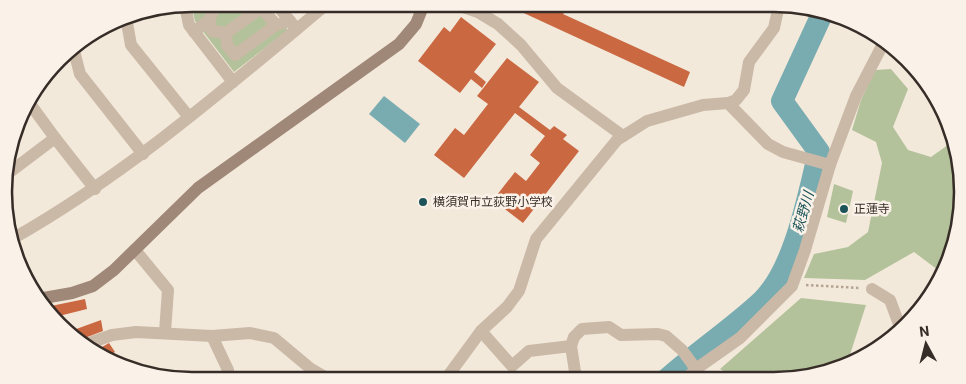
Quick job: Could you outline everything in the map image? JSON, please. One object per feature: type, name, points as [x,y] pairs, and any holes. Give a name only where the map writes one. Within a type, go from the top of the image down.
[{"type":"street","points":[[186,12],[189,25],[233,82]]},
{"type":"street","points":[[194,32],[209,20],[212,12]]},
{"type":"street","points":[[209,20],[212,31],[226,33],[252,12]]},
{"type":"street","points":[[265,12],[276,26]]},
{"type":"street","points":[[283,12],[294,25]]},
{"type":"street","points":[[18,235],[95,189],[143,154],[233,82],[294,25],[314,12]]},
{"type":"street","points":[[47,297],[72,293],[93,286],[135,250],[198,188],[399,44],[416,24],[421,12]]},
{"type":"street","points":[[478,12],[498,24],[521,45],[557,88],[623,136]]},
{"type":"street","points":[[451,372],[482,332],[507,307],[519,291],[530,250],[536,239],[618,140],[647,121],[703,104],[728,103],[736,100],[744,90],[749,62],[774,28],[777,12]]},
{"type":"street","points":[[127,24],[131,45],[189,117]]},
{"type":"street","points":[[226,33],[226,46],[235,55],[276,26],[294,25]]},
{"type":"street","points":[[690,372],[694,365],[740,338],[792,286],[805,250],[830,165],[856,96],[881,48]]},
{"type":"street","points":[[76,56],[80,74],[143,154]]},
{"type":"street","points":[[728,103],[768,144],[783,152],[830,165]]},
{"type":"street","points":[[33,108],[95,189]]},
{"type":"street","points":[[14,169],[55,138]]},
{"type":"street","points":[[135,250],[168,290],[165,332]]},
{"type":"street","points":[[872,289],[890,300],[898,322]]},
{"type":"street","points":[[575,372],[571,346],[574,337],[582,330],[609,327],[621,335],[666,336],[682,350],[694,365]]},
{"type":"street","points":[[93,342],[112,335],[165,332],[212,336],[250,333],[274,338],[315,372]]},
{"type":"street","points":[[482,332],[512,366],[529,351],[571,346]]},
{"type":"street","points":[[212,336],[228,370],[227,372]]},
{"type":"path","points":[[792,286],[813,284],[872,289]]},
{"type":"green space","points":[[193,12],[273,12],[288,30],[234,72],[195,21]]},
{"type":"green space","points":[[891,69],[908,89],[893,127],[908,150],[931,157],[947,146],[952,169],[954,192],[950,227],[944,250],[936,269],[914,252],[865,280],[804,278],[814,254],[848,247],[868,232],[882,163],[876,142],[852,130],[861,100],[875,70]]},
{"type":"green space","points":[[834,184],[853,191],[846,223],[827,217]]},
{"type":"green space","points":[[801,298],[866,305],[850,354],[843,358],[809,368],[786,371],[725,372],[720,369]]},
{"type":"water","points":[[384,96],[420,124],[405,143],[369,114]]},
{"type":"building","points":[[521,12],[564,12],[563,14],[690,72],[684,87]]},
{"type":"building","points":[[461,17],[496,44],[474,72],[486,82],[482,88],[471,79],[460,93],[418,61],[444,27],[450,32]]},
{"type":"building","points":[[507,58],[539,82],[519,107],[550,130],[554,126],[567,135],[563,139],[579,151],[523,223],[493,200],[515,172],[526,181],[540,163],[530,155],[545,136],[515,113],[464,178],[434,155],[455,128],[464,135],[488,104],[477,96]]},
{"type":"building","points":[[85,299],[87,309],[62,315],[53,305]]},
{"type":"building","points":[[101,320],[103,331],[87,337],[76,329]]},
{"type":"building","points":[[109,343],[115,352],[113,353],[102,347]]},
{"type":"waterway","name":"萩野川","points":[[675,372],[762,301],[773,287],[792,251],[805,210],[819,152],[782,101],[820,19]]},
{"type":"place","name":"横須賀市立荻野小学校","points":[[423,202]]},
{"type":"place","name":"正蓮寺","points":[[844,209]]}]
